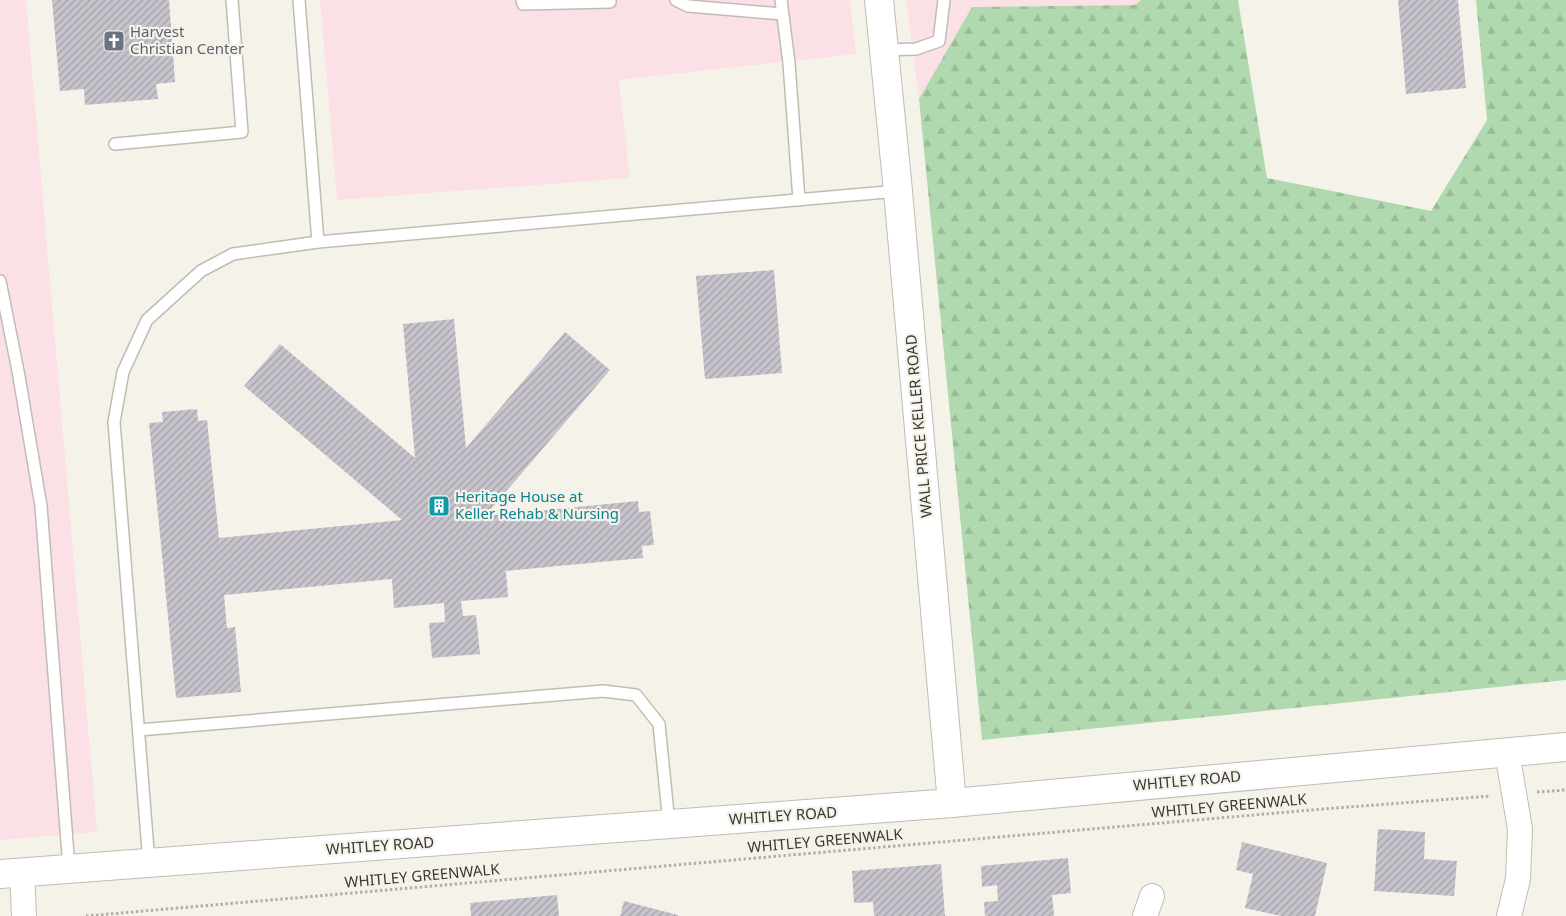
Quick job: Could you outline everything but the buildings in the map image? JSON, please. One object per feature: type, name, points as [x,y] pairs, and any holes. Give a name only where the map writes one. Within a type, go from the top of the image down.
[{"type":"street","name":"WALL PRICE KELLER ROAD","points":[[880,0],[952,803]]},
{"type":"street","name":"WHITLEY ROAD","points":[[11,872],[952,803],[1566,747]]},
{"type":"street","points":[[1507,752],[1520,829],[1518,879],[1509,916]]},
{"type":"street","points":[[11,872],[24,916]]},
{"type":"lane","points":[[115,144],[242,132],[232,0]]},
{"type":"lane","points":[[299,0],[318,242]]},
{"type":"lane","points":[[522,0],[523,4],[610,2],[610,0]]},
{"type":"lane","points":[[676,0],[688,6],[782,14]]},
{"type":"lane","points":[[781,0],[789,63],[799,200]]},
{"type":"lane","points":[[884,50],[916,48],[939,41],[944,0]]},
{"type":"lane","points":[[149,863],[114,422],[123,372],[147,320],[202,271],[233,254],[318,242],[898,191]]},
{"type":"lane","points":[[0,283],[42,506],[69,868]]},
{"type":"lane","points":[[138,730],[603,691],[636,695],[659,724],[669,824]]},
{"type":"path","name":"WHITLEY GREENWALK","points":[[86,916],[1313,810],[1566,790]]},
{"type":"shaded area","points":[[0,0],[26,0],[97,832],[0,840]]},
{"type":"shaded area","points":[[320,0],[850,0],[856,54],[619,80],[630,178],[337,200]]},
{"type":"shaded area","points":[[906,0],[1141,0],[1135,5],[972,7],[919,99]]},
{"type":"green space","points":[[1141,0],[1238,0],[1267,178],[1431,211],[1487,120],[1476,0],[1566,0],[1566,680],[982,740],[919,99],[972,7],[1135,5]]},
{"type":"place","name":"Harvest Christian Center","points":[[114,41]]},
{"type":"place","name":"Heritage House at Keller Rehab & Nursing","points":[[439,506]]}]
